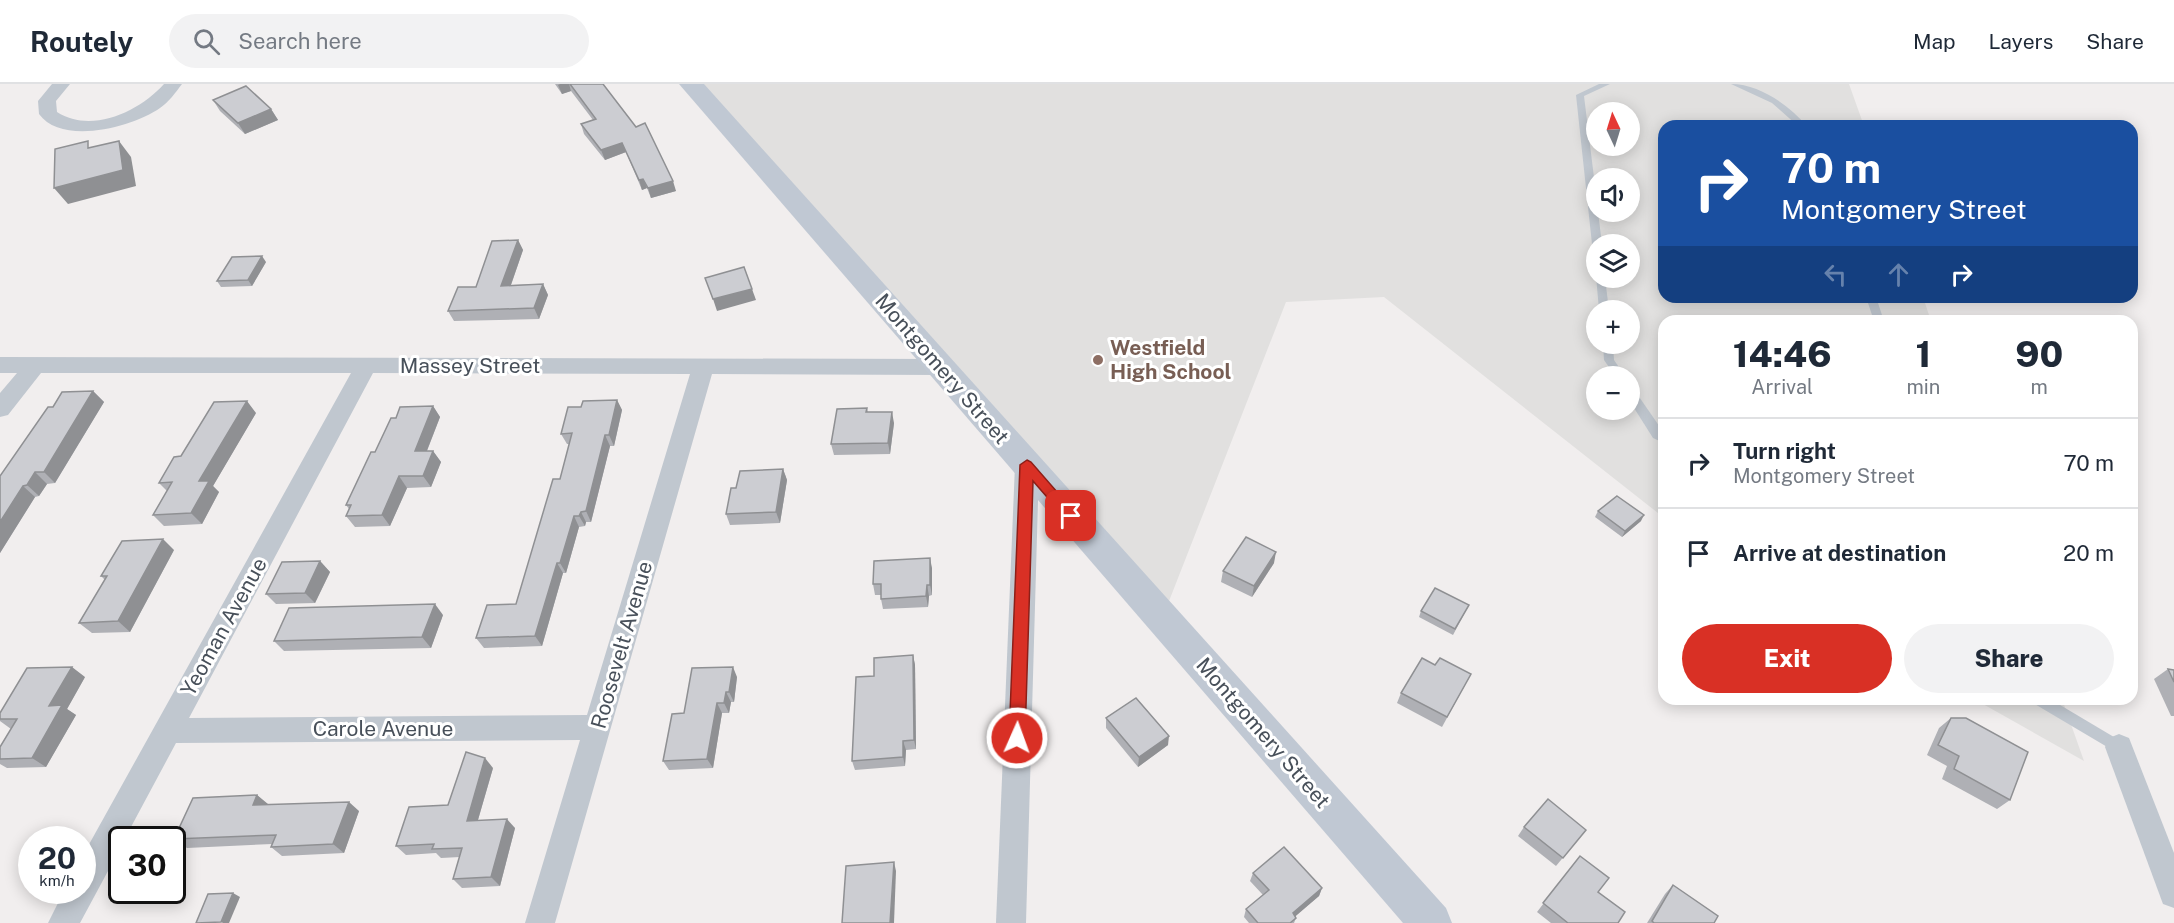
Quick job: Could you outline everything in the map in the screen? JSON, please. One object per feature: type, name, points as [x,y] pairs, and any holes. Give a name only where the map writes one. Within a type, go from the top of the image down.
[{"type":"main road","name":"Montgomery Street","points":[[691,84],[1431,923]]},
{"type":"street","points":[[61,84],[45,99],[41,111],[43,116],[54,124],[75,127],[102,124],[130,116],[154,104],[169,91],[172,84]]},
{"type":"street","name":"Massey Street","points":[[0,365],[940,367]]},
{"type":"street","points":[[0,409],[35,365]]},
{"type":"street","name":"Yeoman Avenue","points":[[96,863],[366,366]]},
{"type":"street","name":"Roosevelt Avenue","points":[[540,923],[703,366]]},
{"type":"street","points":[[1011,923],[1027,465]]},
{"type":"street","name":"Carole Avenue","points":[[168,730],[598,727]]},
{"type":"street","points":[[2119,747],[2174,893]]},
{"type":"street","name":"Yeoman Avenue","points":[[63,923],[74,904]]},
{"type":"lane","points":[[1596,234],[1580,95],[1606,84]]},
{"type":"lane","points":[[1735,84],[1775,101],[1796,120]]},
{"type":"lane","points":[[1640,408],[1658,435]]},
{"type":"lane","points":[[2048,705],[2119,747]]},
{"type":"shaded area","name":"Westfield High School","points":[[691,84],[1849,84],[1862,120],[1658,120],[1658,303],[1925,303],[1929,315],[1658,315],[1658,513],[1384,297],[1286,302],[1162,619]]},
{"type":"shaded area","points":[[1985,705],[2064,705],[2084,761]]},
{"type":"building","points":[[570,84],[603,84],[636,127],[645,123],[673,181],[648,188],[643,179],[639,180],[622,143],[601,150],[581,124],[596,119]]},
{"type":"building","points":[[246,86],[271,109],[238,123],[213,100]]},
{"type":"building","points":[[88,141],[88,148],[119,141],[123,170],[54,188],[55,149]]},
{"type":"building","points":[[518,240],[501,286],[543,284],[534,308],[448,311],[458,287],[476,287],[492,241]]},
{"type":"building","points":[[262,256],[248,280],[217,281],[232,257]]},
{"type":"building","points":[[744,267],[752,289],[713,299],[705,278]]},
{"type":"building","points":[[93,391],[44,472],[35,472],[27,485],[23,486],[0,522],[0,476],[48,407],[53,407],[62,392]]},
{"type":"building","points":[[617,400],[609,435],[605,435],[586,511],[581,512],[579,516],[574,516],[535,636],[476,638],[487,605],[516,604],[553,479],[560,479],[572,433],[561,434],[568,407],[581,407],[583,401]]},
{"type":"building","points":[[247,401],[199,481],[209,481],[191,513],[153,515],[172,482],[159,483],[174,457],[181,456],[214,402]]},
{"type":"building","points":[[433,406],[415,451],[433,451],[423,476],[399,476],[382,515],[346,516],[351,505],[346,505],[371,452],[375,452],[391,418],[396,418],[400,407]]},
{"type":"building","points":[[867,408],[866,412],[892,412],[888,443],[831,444],[837,409]]},
{"type":"building","points":[[783,469],[776,512],[726,514],[731,488],[736,488],[740,471]]},
{"type":"building","points":[[1617,496],[1644,515],[1625,531],[1598,511]]},
{"type":"building","points":[[1246,537],[1276,552],[1254,586],[1223,571]]},
{"type":"building","points":[[163,539],[118,621],[79,623],[107,576],[101,576],[122,541]]},
{"type":"building","points":[[930,558],[930,585],[927,585],[926,596],[881,599],[881,584],[873,584],[874,561]]},
{"type":"building","points":[[320,561],[305,593],[266,594],[282,562]]},
{"type":"building","points":[[1435,588],[1469,605],[1455,629],[1421,611]]},
{"type":"building","points":[[435,604],[422,637],[274,641],[289,608]]},
{"type":"building","points":[[913,655],[914,740],[903,741],[903,757],[852,761],[856,677],[874,676],[874,658]]},
{"type":"building","points":[[1422,658],[1435,665],[1440,658],[1471,674],[1447,717],[1401,693]]},
{"type":"building","points":[[72,667],[49,706],[62,705],[32,758],[0,759],[0,747],[17,719],[0,719],[0,713],[27,668]]},
{"type":"building","points":[[733,667],[729,692],[726,692],[724,703],[717,703],[707,759],[663,761],[672,714],[684,713],[692,668]]},
{"type":"building","points":[[2168,669],[2174,670],[2174,682]]},
{"type":"building","points":[[1136,698],[1169,736],[1139,757],[1106,718]]},
{"type":"building","points":[[1951,718],[1966,718],[2028,752],[2010,800],[1954,769],[1959,756],[1938,745]]},
{"type":"building","points":[[466,752],[485,758],[467,821],[507,819],[491,877],[453,879],[462,848],[432,849],[434,844],[396,846],[409,807],[448,805]]},
{"type":"building","points":[[257,795],[253,805],[349,802],[333,844],[271,847],[276,835],[186,839],[186,826],[180,826],[193,798]]},
{"type":"building","points":[[1548,799],[1586,830],[1563,858],[1524,827]]},
{"type":"building","points":[[1284,847],[1322,888],[1293,913],[1296,918],[1290,923],[1258,923],[1246,909],[1269,890],[1253,873]]},
{"type":"building","points":[[1580,856],[1609,878],[1598,892],[1625,912],[1618,923],[1568,923],[1543,903]]},
{"type":"building","points":[[894,862],[890,923],[842,923],[846,866]]},
{"type":"building","points":[[1673,885],[1718,916],[1714,923],[1654,923],[1652,921]]},
{"type":"building","points":[[233,893],[221,922],[196,923],[208,894]]},
{"type":"place","name":"Westfield High School","points":[[1098,360]]},
{"type":"route","points":[[1017,738],[1027,465],[1071,516]]}]
